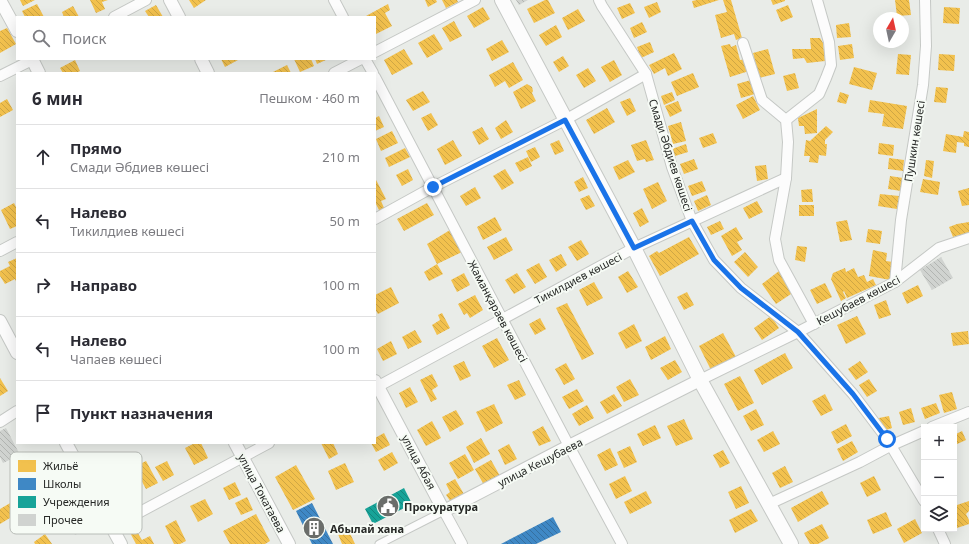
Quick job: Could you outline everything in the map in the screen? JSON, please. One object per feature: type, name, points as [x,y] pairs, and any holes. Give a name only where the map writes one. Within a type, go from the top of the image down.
[{"type":"main road","points":[[502,0],[634,248],[700,380],[791,544]]},
{"type":"street","points":[[0,0],[16,29]]},
{"type":"street","points":[[116,16],[146,0]]},
{"type":"street","points":[[170,0],[178,16]]},
{"type":"street","points":[[334,0],[342,16]]},
{"type":"street","points":[[376,51],[475,0]]},
{"type":"street","name":"Смади Әбдиев көшесі","points":[[599,0],[646,74],[672,167],[692,221],[714,260],[741,288],[798,332],[853,394],[890,446],[921,496]]},
{"type":"street","points":[[786,120],[819,94],[831,65],[829,42],[817,0]]},
{"type":"street","name":"Пушкин көшесі","points":[[895,282],[901,220],[923,84],[926,46],[925,0]]},
{"type":"street","points":[[743,43],[762,100],[786,120],[788,142],[786,178],[775,239],[779,260],[814,324]]},
{"type":"street","points":[[0,76],[30,60]]},
{"type":"street","points":[[32,60],[38,72]]},
{"type":"street","points":[[202,60],[208,72]]},
{"type":"street","points":[[336,72],[359,60]]},
{"type":"street","points":[[366,60],[372,72]]},
{"type":"street","points":[[376,218],[433,187],[565,120],[646,74]]},
{"type":"street","name":"Жаманқараев көшесі","points":[[376,79],[622,544]]},
{"type":"street","name":"Тикилдиев көшесі","points":[[376,385],[634,248],[786,178]]},
{"type":"street","name":"Кешубаев көшесі","points":[[700,380],[895,282],[939,248],[969,238]]},
{"type":"street","points":[[0,251],[16,243]]},
{"type":"street","points":[[0,321],[16,351]]},
{"type":"street","name":"улица Кешубаева","points":[[379,544],[700,380]]},
{"type":"street","name":"улица Абая","points":[[376,385],[462,544]]},
{"type":"street","points":[[0,422],[16,412]]},
{"type":"street","points":[[939,424],[969,412]]},
{"type":"street","points":[[769,504],[921,432]]},
{"type":"street","name":"улица Токатаева","points":[[237,444],[289,544]]},
{"type":"street","points":[[142,511],[267,444]]},
{"type":"street","points":[[940,532],[946,544]]},
{"type":"street","points":[[116,534],[121,544]]},
{"type":"building: Жильё","points":[[20,0],[35,0],[23,6]]},
{"type":"building: Жильё","points":[[90,0],[108,0],[102,2],[105,9],[96,13]]},
{"type":"building: Жильё","points":[[189,0],[206,0],[194,8]]},
{"type":"building: Жильё","points":[[425,0],[436,0],[437,2],[428,7]]},
{"type":"building: Жильё","points":[[442,0],[457,0],[458,2],[446,8]]},
{"type":"building: Жильё","points":[[548,0],[555,13],[534,23],[527,9]]},
{"type":"building: Жильё","points":[[719,0],[694,8],[692,1]]},
{"type":"building: Жильё","points":[[723,0],[731,0],[742,38],[736,40],[734,34],[721,38],[715,15],[727,12]]},
{"type":"building: Жильё","points":[[771,0],[785,0],[785,1],[773,5]]},
{"type":"building: Жильё","points":[[895,0],[909,0],[911,15],[909,15],[909,12],[896,12]]},
{"type":"building: Жильё","points":[[657,2],[661,12],[649,18],[644,7]]},
{"type":"building: Жильё","points":[[630,3],[635,13],[622,19],[617,8]]},
{"type":"building: Жильё","points":[[37,4],[43,16],[24,16],[22,11]]},
{"type":"building: Жильё","points":[[388,4],[390,10],[385,13],[392,26],[376,34],[376,16],[366,16]]},
{"type":"building: Жильё","points":[[156,5],[162,16],[148,16],[145,11]]},
{"type":"building: Жильё","points":[[788,5],[793,17],[781,22],[776,10]]},
{"type":"building: Жильё","points":[[73,6],[78,16],[64,16],[62,12]]},
{"type":"building: Жильё","points":[[483,7],[490,19],[474,28],[467,16]]},
{"type":"building: Жильё","points":[[944,7],[960,8],[959,24],[943,23]]},
{"type":"building: Жильё","points":[[578,9],[585,21],[568,30],[562,18]]},
{"type":"building: Жильё","points":[[454,21],[462,36],[450,42],[442,28]]},
{"type":"building: Жильё","points":[[642,22],[647,32],[634,38],[630,28]]},
{"type":"building: Жильё","points":[[849,23],[851,37],[837,38],[836,25]]},
{"type":"building: Жильё","points":[[556,25],[562,37],[546,46],[539,35]]},
{"type":"building: Жильё","points":[[7,28],[16,44],[0,53],[0,31]]},
{"type":"building: Жильё","points":[[434,34],[443,49],[427,58],[418,43]]},
{"type":"building: Жильё","points":[[810,38],[820,38],[823,43],[825,61],[807,63],[804,58],[793,59],[792,49],[811,49]]},
{"type":"building: Жильё","points":[[502,40],[509,52],[492,61],[486,49]]},
{"type":"building: Жильё","points":[[650,42],[654,52],[641,58],[637,47]]},
{"type":"building: Жильё","points":[[730,44],[731,47],[736,45],[740,60],[746,59],[749,71],[730,77],[721,46]]},
{"type":"building: Жильё","points":[[852,44],[854,58],[840,60],[838,46]]},
{"type":"building: Жильё","points":[[404,49],[413,64],[392,75],[384,60]]},
{"type":"building: Жильё","points":[[768,49],[775,74],[759,78],[753,53]]},
{"type":"building: Жильё","points":[[674,53],[682,69],[668,76],[665,68],[654,74],[649,65]]},
{"type":"building: Жильё","points":[[898,54],[911,55],[909,75],[896,74]]},
{"type":"building: Жильё","points":[[939,54],[955,55],[954,71],[938,70]]},
{"type":"building: Жильё","points":[[563,56],[569,66],[559,72],[553,62]]},
{"type":"building: Жильё","points":[[75,60],[80,71],[62,72],[60,68]]},
{"type":"building: Жильё","points":[[222,60],[238,60],[225,67]]},
{"type":"building: Жильё","points":[[294,60],[311,60],[314,66],[300,72]]},
{"type":"building: Жильё","points":[[315,60],[326,60],[317,64]]},
{"type":"building: Жильё","points":[[614,60],[622,75],[610,82],[601,67]]},
{"type":"building: Жильё","points":[[513,62],[523,80],[509,88],[505,81],[495,87],[489,75]]},
{"type":"building: Жильё","points":[[287,65],[290,72],[273,72]]},
{"type":"building: Жильё","points":[[854,67],[877,73],[872,90],[849,84]]},
{"type":"building: Жильё","points":[[588,68],[596,81],[584,88],[576,75]]},
{"type":"building: Жильё","points":[[693,73],[699,87],[677,96],[671,82]]},
{"type":"building: Жильё","points":[[795,73],[799,88],[787,91],[783,76]]},
{"type":"building: Жильё","points":[[751,80],[755,94],[741,98],[737,84]]},
{"type":"building: Жильё","points":[[527,84],[532,87],[532,93],[536,101],[521,109],[513,92]]},
{"type":"building: Жильё","points":[[936,87],[948,88],[946,103],[934,102]]},
{"type":"building: Жильё","points":[[423,91],[430,102],[413,111],[406,100]]},
{"type":"building: Жильё","points":[[672,92],[675,100],[664,105],[661,96]]},
{"type":"building: Жильё","points":[[840,92],[849,95],[846,104],[837,102]]},
{"type":"building: Жильё","points":[[753,96],[760,110],[743,119],[736,105]]},
{"type":"building: Жильё","points":[[630,98],[636,111],[627,116],[620,102]]},
{"type":"building: Жильё","points":[[7,99],[13,110],[0,117],[0,103]]},
{"type":"building: Жильё","points":[[870,100],[907,106],[903,129],[882,126],[884,114],[868,112]]},
{"type":"building: Жильё","points":[[678,101],[682,111],[670,117],[665,106]]},
{"type":"building: Жильё","points":[[607,108],[615,122],[594,134],[586,120]]},
{"type":"building: Жильё","points":[[817,109],[817,133],[805,134],[804,126],[799,126],[798,118]]},
{"type":"building: Жильё","points":[[431,113],[438,125],[428,131],[421,118]]},
{"type":"building: Жильё","points":[[379,116],[384,127],[376,131],[376,118]]},
{"type":"building: Жильё","points":[[506,120],[513,132],[501,139],[495,128]]},
{"type":"building: Жильё","points":[[681,122],[686,141],[673,144],[668,126]]},
{"type":"building: Жильё","points":[[826,126],[833,132],[825,140],[825,144],[827,144],[826,156],[819,155],[818,163],[809,162],[810,156],[804,156],[806,140],[810,141]]},
{"type":"building: Жильё","points":[[482,127],[489,139],[479,145],[472,132]]},
{"type":"building: Жильё","points":[[392,131],[398,143],[381,151],[376,139]]},
{"type":"building: Жильё","points":[[964,131],[969,132],[969,147],[964,146],[964,143],[957,142],[956,153],[943,151],[946,134],[963,137]]},
{"type":"building: Жильё","points":[[713,133],[717,143],[703,148],[699,138]]},
{"type":"building: Жильё","points":[[453,140],[462,156],[445,165],[437,149]]},
{"type":"building: Жильё","points":[[559,140],[564,151],[555,155],[550,144]]},
{"type":"building: Жильё","points":[[646,140],[654,160],[646,162],[645,159],[637,161],[631,145]]},
{"type":"building: Жильё","points":[[879,143],[894,145],[893,156],[878,154]]},
{"type":"building: Жильё","points":[[686,144],[688,152],[675,156],[672,149]]},
{"type":"building: Жильё","points":[[535,147],[540,157],[531,162],[526,151]]},
{"type":"building: Жильё","points":[[405,148],[410,157],[389,167],[385,158]]},
{"type":"building: Жильё","points":[[528,157],[532,166],[520,172],[515,163]]},
{"type":"building: Жильё","points":[[889,158],[904,160],[903,171],[888,169]]},
{"type":"building: Жильё","points":[[694,159],[698,169],[684,174],[680,164]]},
{"type":"building: Жильё","points":[[628,160],[635,172],[619,180],[613,167]]},
{"type":"building: Жильё","points":[[926,160],[934,161],[932,178],[924,176]]},
{"type":"building: Жильё","points":[[766,165],[768,179],[757,181],[755,166]]},
{"type":"building: Жильё","points":[[408,169],[413,180],[402,186],[396,175]]},
{"type":"building: Жильё","points":[[505,169],[514,183],[502,190],[493,176]]},
{"type":"building: Жильё","points":[[890,176],[903,178],[901,191],[888,189]]},
{"type":"building: Жильё","points":[[583,177],[588,188],[579,192],[574,182]]},
{"type":"building: Жильё","points":[[923,179],[940,182],[938,195],[920,192]]},
{"type":"building: Жильё","points":[[376,180],[386,199],[381,201],[385,210],[380,212],[376,204]]},
{"type":"building: Жильё","points":[[702,181],[706,191],[692,196],[688,186]]},
{"type":"building: Жильё","points":[[658,182],[667,201],[652,209],[643,189]]},
{"type":"building: Жильё","points":[[475,187],[481,198],[466,206],[460,196]]},
{"type":"building: Жильё","points":[[969,188],[969,205],[962,206],[958,191]]},
{"type":"building: Жильё","points":[[812,189],[813,202],[802,202],[801,190]]},
{"type":"building: Жильё","points":[[880,194],[899,196],[897,209],[878,206]]},
{"type":"building: Жильё","points":[[589,195],[595,206],[586,210],[580,199]]},
{"type":"building: Жильё","points":[[707,195],[711,205],[698,211],[694,201]]},
{"type":"building: Жильё","points":[[757,201],[763,212],[749,219],[743,208]]},
{"type":"building: Жильё","points":[[14,203],[16,207],[16,226],[10,229],[1,210]]},
{"type":"building: Жильё","points":[[427,203],[434,215],[404,231],[397,219]]},
{"type":"building: Жильё","points":[[799,205],[814,205],[814,216],[799,216]]},
{"type":"building: Жильё","points":[[642,208],[649,222],[640,227],[633,213]]},
{"type":"building: Жильё","points":[[495,217],[502,230],[483,240],[477,227]]},
{"type":"building: Жильё","points":[[847,220],[852,240],[840,242],[836,222]]},
{"type":"building: Жильё","points":[[720,221],[724,229],[711,235],[707,227]]},
{"type":"building: Жильё","points":[[969,222],[969,234],[953,237],[949,227]]},
{"type":"building: Жильё","points":[[736,227],[743,239],[737,242],[742,250],[732,256],[721,236]]},
{"type":"building: Жильё","points":[[868,229],[882,231],[880,244],[866,242]]},
{"type":"building: Жильё","points":[[450,230],[462,252],[437,264],[427,244]]},
{"type":"building: Жильё","points":[[506,237],[513,250],[494,260],[487,247]]},
{"type":"building: Жильё","points":[[689,237],[699,254],[660,276],[649,256],[657,251],[659,253]]},
{"type":"building: Жильё","points":[[581,240],[589,254],[577,261],[568,247]]},
{"type":"building: Жильё","points":[[797,246],[807,247],[805,262],[795,260]]},
{"type":"building: Жильё","points":[[873,250],[887,253],[886,261],[893,262],[890,280],[869,276]]},
{"type":"building: Жильё","points":[[745,252],[758,267],[748,277],[734,262]]},
{"type":"building: Жильё","points":[[561,254],[567,265],[556,272],[549,260]]},
{"type":"building: Жильё","points":[[16,258],[16,282],[15,279],[5,284],[0,276],[0,271],[10,266],[8,262]]},
{"type":"building: Жильё","points":[[539,263],[547,277],[535,284],[526,270]]},
{"type":"building: Жильё","points":[[437,264],[443,274],[429,281],[424,272]]},
{"type":"building: Жильё","points":[[845,268],[846,272],[854,268],[858,277],[864,275],[867,282],[873,279],[876,285],[847,298],[844,291],[843,292],[846,298],[841,301],[831,279],[833,273]]},
{"type":"building: Жильё","points":[[628,271],[638,287],[627,293],[618,277]]},
{"type":"building: Жильё","points":[[779,271],[794,292],[776,304],[762,284]]},
{"type":"building: Жильё","points":[[464,273],[470,285],[457,292],[451,280]]},
{"type":"building: Жильё","points":[[517,273],[526,287],[514,294],[505,280]]},
{"type":"building: Жильё","points":[[594,282],[603,298],[587,306],[579,290]]},
{"type":"building: Жильё","points":[[825,283],[832,297],[817,304],[810,290]]},
{"type":"building: Жильё","points":[[918,285],[923,296],[907,304],[902,293]]},
{"type":"building: Жильё","points":[[391,287],[399,303],[378,314],[376,311],[376,294]]},
{"type":"building: Жильё","points":[[687,292],[694,305],[684,310],[677,297]]},
{"type":"building: Жильё","points":[[475,295],[483,310],[470,318],[467,313],[464,315],[458,304]]},
{"type":"building: Жильё","points":[[886,300],[891,315],[879,319],[874,305]]},
{"type":"building: Жильё","points":[[567,303],[594,354],[582,360],[556,308]]},
{"type":"building: Жильё","points":[[442,313],[450,328],[437,335],[432,325],[440,320],[438,315]]},
{"type":"building: Жильё","points":[[771,316],[779,328],[762,340],[754,328]]},
{"type":"building: Жильё","points":[[857,316],[866,334],[846,344],[837,325]]},
{"type":"building: Жильё","points":[[540,318],[546,329],[535,335],[529,324]]},
{"type":"building: Жильё","points":[[634,324],[642,341],[626,349],[618,333]]},
{"type":"building: Жильё","points":[[415,330],[422,342],[408,349],[402,337]]},
{"type":"building: Жильё","points":[[968,331],[969,344],[953,346],[951,333]]},
{"type":"building: Жильё","points":[[723,333],[736,357],[711,370],[699,346]]},
{"type":"building: Жильё","points":[[665,336],[671,349],[651,360],[645,347]]},
{"type":"building: Жильё","points":[[497,338],[509,360],[494,368],[482,346]]},
{"type":"building: Жильё","points":[[391,341],[397,354],[383,361],[377,349]]},
{"type":"building: Жильё","points":[[785,353],[793,368],[762,385],[754,370]]},
{"type":"building: Жильё","points":[[675,360],[682,372],[668,380],[660,368]]},
{"type":"building: Жильё","points":[[464,361],[471,376],[460,381],[453,366]]},
{"type":"building: Жильё","points":[[860,361],[868,372],[856,380],[848,369]]},
{"type":"building: Жильё","points":[[566,363],[575,379],[564,385],[555,369]]},
{"type":"building: Жильё","points":[[432,374],[438,386],[432,390],[437,399],[431,402],[420,380]]},
{"type":"building: Жильё","points":[[740,376],[754,403],[738,411],[724,384]]},
{"type":"building: Жильё","points":[[0,378],[8,391],[0,396]]},
{"type":"building: Жильё","points":[[630,379],[639,395],[624,402],[616,387]]},
{"type":"building: Жильё","points":[[869,379],[877,391],[867,397],[859,385]]},
{"type":"building: Жильё","points":[[519,380],[526,395],[515,400],[507,385]]},
{"type":"building: Жильё","points":[[410,387],[418,402],[406,408],[399,393]]},
{"type":"building: Жильё","points":[[577,389],[584,401],[569,409],[562,397]]},
{"type":"building: Жильё","points":[[952,392],[957,409],[944,413],[939,395]]},
{"type":"building: Жильё","points":[[614,394],[622,406],[607,414],[600,402]]},
{"type":"building: Жильё","points":[[825,394],[833,410],[821,416],[812,401]]},
{"type":"building: Жильё","points":[[936,403],[940,413],[925,419],[921,408]]},
{"type":"building: Жильё","points":[[494,404],[503,423],[486,432],[476,412]]},
{"type":"building: Жильё","points":[[587,405],[594,418],[579,426],[572,414]]},
{"type":"building: Жильё","points":[[911,408],[915,422],[903,425],[899,412]]},
{"type":"building: Жильё","points":[[756,409],[764,425],[751,431],[743,416]]},
{"type":"building: Жильё","points":[[456,410],[464,424],[450,432],[442,417]]},
{"type":"building: Жильё","points":[[889,416],[892,428],[883,431],[879,418]]},
{"type":"building: Жильё","points":[[684,419],[693,439],[676,446],[667,426]]},
{"type":"building: Жильё","points":[[432,421],[441,438],[426,446],[417,430]]},
{"type":"building: Жильё","points":[[846,424],[852,436],[837,444],[831,432]]},
{"type":"building: Жильё","points":[[655,425],[661,438],[643,446],[637,434]]},
{"type":"building: Жильё","points":[[543,426],[551,441],[539,446],[532,432]]},
{"type":"building: Жильё","points":[[773,431],[780,444],[764,452],[757,440]]},
{"type":"building: Жильё","points":[[962,431],[966,440],[957,444],[957,434]]},
{"type":"building: Жильё","points":[[384,433],[390,445],[376,452],[372,444],[376,444],[376,437]]},
{"type":"building: Жильё","points":[[481,438],[490,454],[474,463],[466,447]]},
{"type":"building: Жильё","points":[[852,441],[858,452],[843,461],[837,449]]},
{"type":"building: Жильё","points":[[193,444],[201,444],[208,458],[194,465],[185,448]]},
{"type":"building: Жильё","points":[[322,444],[333,444],[338,454],[329,459]]},
{"type":"building: Жильё","points":[[509,444],[517,459],[505,465],[498,450]]},
{"type":"building: Жильё","points":[[630,446],[637,462],[624,468],[617,452]]},
{"type":"building: Жильё","points":[[610,448],[618,465],[605,471],[597,455]]},
{"type":"building: Жильё","points":[[723,450],[730,463],[720,468],[713,455]]},
{"type":"building: Жильё","points":[[392,452],[398,463],[384,471],[378,460]]},
{"type":"building: Жильё","points":[[465,454],[474,470],[458,479],[449,463]]},
{"type":"building: Жильё","points":[[491,460],[500,476],[484,485],[475,469]]},
{"type":"building: Жильё","points":[[146,461],[158,483],[146,489],[142,482],[142,463]]},
{"type":"building: Жильё","points":[[167,461],[174,475],[163,481],[155,467]]},
{"type":"building: Жильё","points":[[345,463],[354,482],[336,490],[328,471]]},
{"type":"building: Жильё","points":[[296,465],[315,499],[293,510],[275,477]]},
{"type":"building: Жильё","points":[[785,466],[793,482],[780,488],[772,473]]},
{"type":"building: Жильё","points":[[625,476],[632,491],[616,499],[609,484]]},
{"type":"building: Жильё","points":[[874,476],[881,490],[867,497],[860,483]]},
{"type":"building: Жильё","points":[[455,479],[464,494],[451,502],[446,495],[450,492],[446,484]]},
{"type":"building: Жильё","points":[[235,482],[241,495],[229,500],[223,488]]},
{"type":"building: Жильё","points":[[741,486],[749,503],[736,509],[728,492]]},
{"type":"building: Жильё","points":[[646,491],[652,503],[630,514],[624,502]]},
{"type":"building: Жильё","points":[[822,491],[829,504],[798,522],[791,508]]},
{"type":"building: Жильё","points":[[247,497],[253,510],[241,515],[235,503]]},
{"type":"building: Жильё","points":[[205,499],[213,514],[198,522],[190,506]]},
{"type":"building: Жильё","points":[[969,501],[969,511],[966,514],[969,524],[957,528],[957,505]]},
{"type":"building: Жильё","points":[[10,503],[10,518],[0,524],[0,509]]},
{"type":"building: Жильё","points":[[751,509],[758,521],[735,533],[729,520]]},
{"type":"building: Жильё","points":[[886,512],[892,526],[873,534],[867,520]]},
{"type":"building: Жильё","points":[[256,514],[270,541],[265,544],[230,544],[223,531]]},
{"type":"building: Жильё","points":[[915,519],[922,533],[904,543],[897,529]]},
{"type":"building: Жильё","points":[[176,520],[186,541],[180,544],[174,544],[165,526]]},
{"type":"building: Жильё","points":[[822,524],[829,538],[818,544],[810,544],[804,533]]},
{"type":"building: Жильё","points":[[348,529],[355,544],[342,544],[338,534]]},
{"type":"building: Жильё","points":[[45,534],[52,544],[35,544],[34,542]]},
{"type":"building: Жильё","points":[[131,534],[138,534],[142,540],[150,536],[154,544],[136,544]]},
{"type":"building: Школы","name":"Абылай хана","points":[[312,503],[333,544],[312,544],[296,511]]},
{"type":"building: Школы","points":[[553,517],[561,532],[536,544],[501,544]]},
{"type":"building: Учреждения","name":"Прокуратура","points":[[404,488],[412,504],[373,524],[365,509]]},
{"type":"building: Прочее","points":[[516,0],[528,0],[519,5]]},
{"type":"building: Прочее","points":[[941,257],[953,278],[932,290],[920,270]]},
{"type":"building: Прочее","points":[[6,428],[18,452],[10,452],[10,460],[3,463],[0,457],[0,431]]},
{"type":"place","name":"Прокуратура","points":[[388,506]]},
{"type":"place","name":"Абылай хана","points":[[314,528]]},
{"type":"route","points":[[433,187],[565,120],[634,248],[692,221],[714,260],[741,288],[798,332],[853,394],[887,439]]}]
